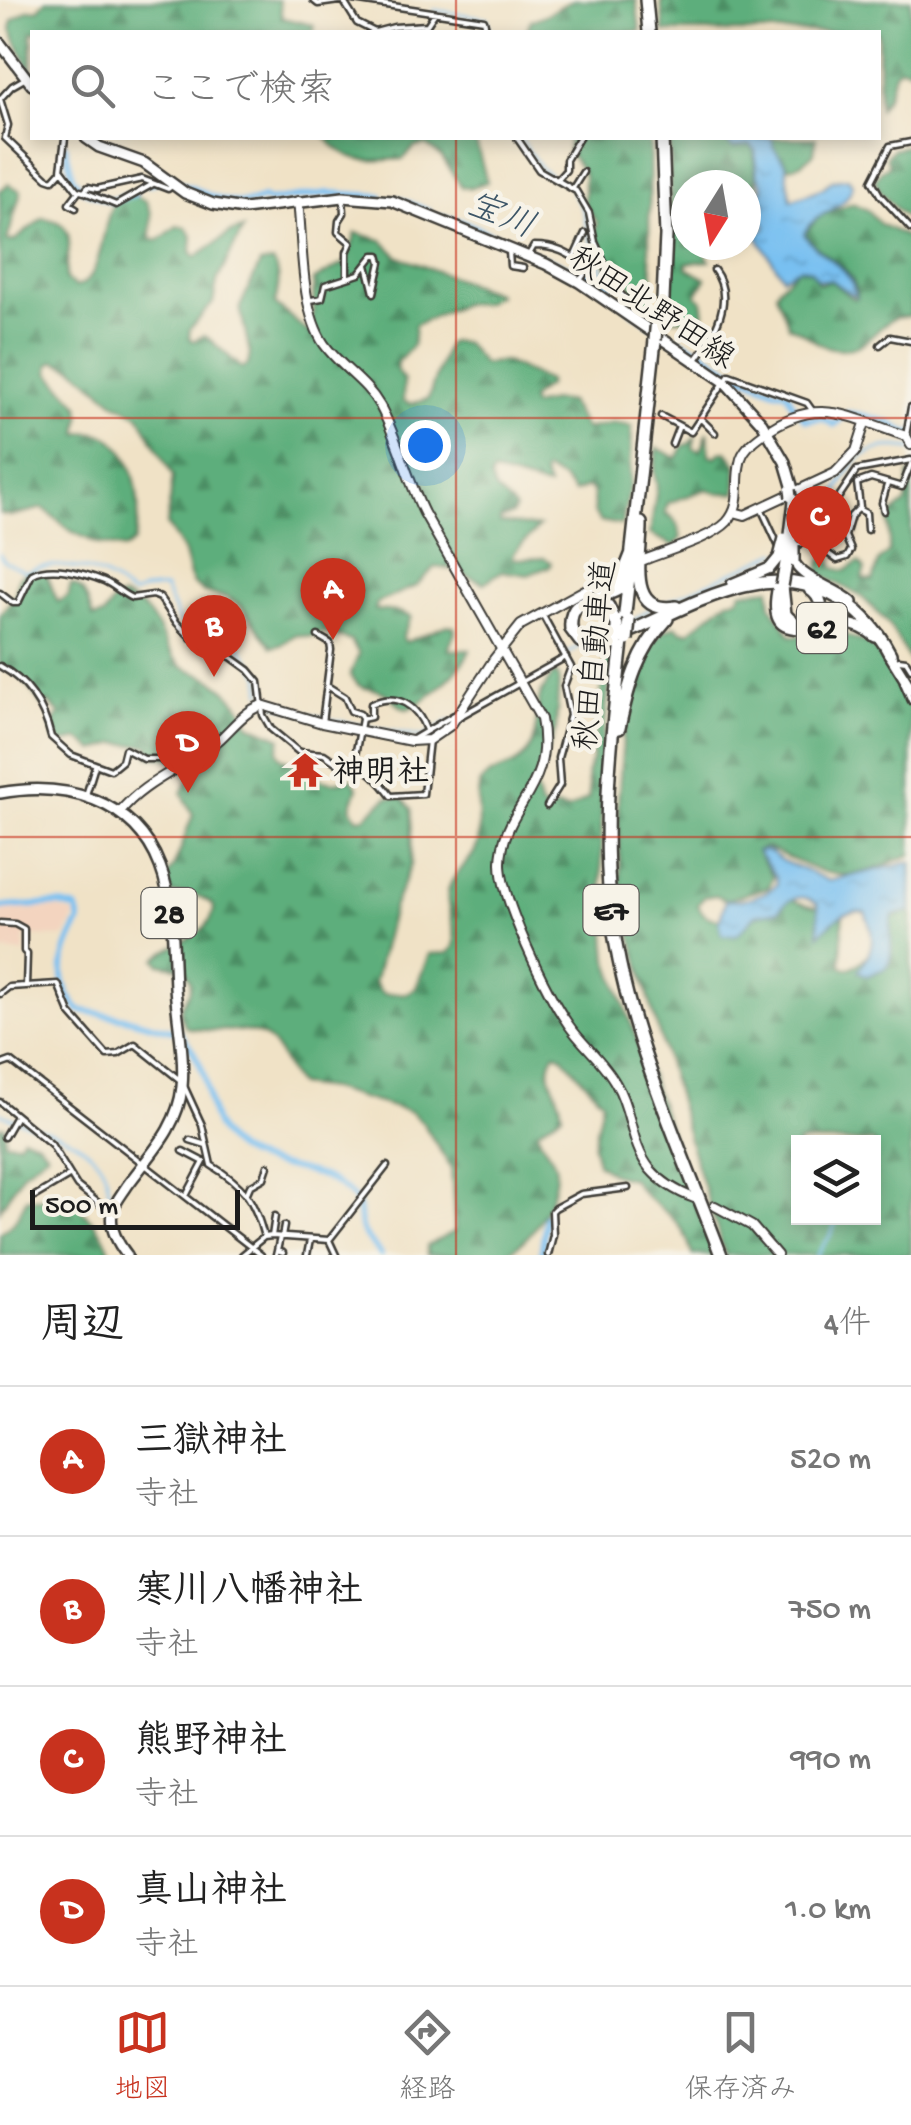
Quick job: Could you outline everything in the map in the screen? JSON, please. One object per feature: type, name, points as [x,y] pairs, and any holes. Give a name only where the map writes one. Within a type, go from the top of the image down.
[{"type":"highway","points":[[646,0],[650,30]]},
{"type":"highway","name":"秋田自動車道","points":[[624,622],[641,519],[659,320],[660,140]]},
{"type":"highway","name":"秋田自動車道","points":[[624,622],[638,558],[657,341]]},
{"type":"highway","points":[[782,585],[792,495]]},
{"type":"highway","points":[[641,519],[641,591],[648,603],[657,608],[677,610]]},
{"type":"highway","points":[[638,558],[617,590],[582,601],[574,610],[570,622],[574,635],[584,643],[598,644],[732,584],[772,577],[800,579],[850,600]]},
{"type":"highway","points":[[622,642],[624,622],[613,612],[598,601],[579,607],[573,622],[577,634],[595,642],[677,610],[730,589],[782,585],[816,588],[842,600],[874,629],[894,657]]},
{"type":"highway","points":[[615,745],[636,662],[652,636],[677,610]]},
{"type":"highway","name":"秋田自動車道","points":[[622,642],[611,832],[620,930],[640,1018],[688,1168]]},
{"type":"highway","name":"秋田自動車道","points":[[622,642],[606,833],[614,932],[636,1025],[721,1255]]},
{"type":"main road","points":[[0,43],[30,82]]},
{"type":"main road","name":"秋田北野田線","points":[[89,140],[144,163],[196,198],[237,209],[343,197],[401,204],[585,274],[622,304],[700,354],[748,404],[777,446],[792,495]]},
{"type":"main road","points":[[732,584],[770,568],[789,535]]},
{"type":"main road","name":"62","points":[[789,535],[800,572],[850,600],[877,626],[894,657]]},
{"type":"main road","name":"62","points":[[782,585],[775,606],[780,620],[788,627],[802,631],[856,625],[872,634],[894,657],[909,676],[911,689]]},
{"type":"main road","name":"28","points":[[0,793],[39,788],[86,795],[118,814],[150,846],[163,878],[185,1113],[143,1164],[112,1213]]},
{"type":"main road","points":[[112,1213],[116,1240],[126,1255]]},
{"type":"street","points":[[313,0],[318,4],[345,1],[357,23],[371,30]]},
{"type":"street","points":[[354,0],[484,20],[486,30]]},
{"type":"street","points":[[387,30],[426,26],[434,13]]},
{"type":"street","points":[[30,82],[0,99],[8,125],[5,138],[52,180],[61,170],[64,140]]},
{"type":"street","points":[[518,140],[539,170],[573,188],[589,213],[602,262],[622,304]]},
{"type":"street","points":[[555,180],[566,170],[566,160],[578,140]]},
{"type":"street","points":[[911,142],[890,146],[872,181],[873,187],[911,228]]},
{"type":"street","points":[[142,179],[144,163]]},
{"type":"street","points":[[61,170],[84,191],[116,205],[151,184]]},
{"type":"street","points":[[573,188],[582,172]]},
{"type":"street","points":[[76,208],[70,204],[84,191],[142,179],[168,188],[170,181]]},
{"type":"street","points":[[343,197],[344,213],[338,232],[351,243],[346,252],[348,278]]},
{"type":"street","points":[[298,201],[308,301],[323,342],[367,387],[383,410],[416,498],[541,719],[545,753],[535,786],[505,839],[501,869],[505,890],[552,1000],[571,1029],[615,1080],[641,1154],[662,1180],[694,1198]]},
{"type":"street","points":[[574,255],[585,233]]},
{"type":"street","points":[[528,239],[536,245],[574,255],[585,274],[602,262]]},
{"type":"street","points":[[509,247],[510,266],[521,269],[536,245]]},
{"type":"street","points":[[308,301],[322,298],[325,284],[359,274],[374,255],[381,258],[374,293],[367,265]]},
{"type":"street","points":[[700,354],[718,327],[724,288],[714,270]]},
{"type":"street","points":[[880,345],[890,338],[911,342]]},
{"type":"street","points":[[638,558],[715,530],[734,512],[741,458],[753,441],[810,404],[729,375],[691,432],[661,416]]},
{"type":"street","points":[[803,412],[844,416],[908,437],[911,406]]},
{"type":"street","points":[[700,418],[715,433]]},
{"type":"street","points":[[734,512],[742,516],[835,473],[856,450],[865,423]]},
{"type":"street","points":[[672,444],[679,426]]},
{"type":"street","points":[[761,508],[782,554],[813,535],[852,476],[863,467],[911,462],[904,485],[886,485],[852,476]]},
{"type":"street","points":[[859,510],[856,488],[860,480]]},
{"type":"street","points":[[884,511],[886,485]]},
{"type":"street","points":[[807,538],[837,560],[847,557],[852,550],[846,536],[851,516],[859,510]]},
{"type":"street","points":[[859,510],[866,513],[866,530]]},
{"type":"street","points":[[0,593],[18,603],[32,574],[70,570],[105,581],[132,598],[153,594],[202,649],[231,656],[249,670],[259,682],[268,724],[299,752],[324,754],[343,766],[354,761]]},
{"type":"street","points":[[118,814],[132,797],[196,759],[250,710],[262,705],[322,723],[360,726],[411,741],[442,733],[521,626],[621,570]]},
{"type":"street","points":[[542,614],[571,667],[564,694],[570,716],[558,758],[560,785],[547,806]]},
{"type":"street","points":[[318,636],[330,643],[329,687],[322,723]]},
{"type":"street","points":[[458,716],[566,658]]},
{"type":"street","points":[[0,666],[32,691],[59,747],[111,770],[122,761],[125,749],[144,759],[160,759],[174,772]]},
{"type":"street","points":[[909,676],[902,685],[911,701]]},
{"type":"street","points":[[329,687],[345,697],[351,711],[360,714],[354,761]]},
{"type":"street","points":[[354,761],[373,774],[391,796],[423,794],[427,735],[420,714],[412,705],[391,699],[371,704],[371,717],[360,726]]},
{"type":"street","points":[[86,795],[95,766]]},
{"type":"street","points":[[0,923],[15,924],[24,930],[24,951],[28,954],[26,986]]},
{"type":"street","points":[[1,994],[10,987],[58,984],[70,1012],[107,1055],[118,1054],[135,1044],[182,1083],[185,1113],[200,1121],[211,1165]]},
{"type":"street","points":[[0,1065],[11,1061],[261,1255]]},
{"type":"street","points":[[0,1102],[14,1118],[55,1149],[76,1186],[112,1213]]},
{"type":"street","points":[[4,1138],[14,1118]]},
{"type":"street","points":[[190,1140],[206,1145]]},
{"type":"street","points":[[183,1151],[230,1174],[247,1193],[264,1236]]},
{"type":"street","points":[[186,1196],[204,1162]]},
{"type":"street","points":[[247,1193],[250,1186],[264,1178],[268,1166]]},
{"type":"street","points":[[329,1240],[387,1166]]},
{"type":"street","points":[[34,1196],[69,1176]]},
{"type":"street","points":[[548,1255],[555,1208],[581,1194],[628,1188]]},
{"type":"street","points":[[715,1206],[752,1226],[777,1255]]},
{"type":"street","points":[[272,1236],[275,1216]]},
{"type":"street","points":[[278,1253],[284,1226]]},
{"type":"street","points":[[242,1255],[264,1236],[329,1240]]},
{"type":"street","points":[[307,1255],[310,1240]]},
{"type":"street","points":[[329,1240],[336,1255]]},
{"type":"shaded area","points":[[56,907],[76,914],[65,937],[24,936],[24,953],[0,951],[0,910]]},
{"type":"green space","points":[[46,0],[279,0],[282,18],[313,25],[314,30],[30,30],[30,70],[11,30],[12,20],[28,10],[39,9]]},
{"type":"green space","points":[[574,0],[636,0],[640,30],[527,30],[531,20]]},
{"type":"green space","points":[[661,0],[911,0],[911,70],[902,67],[895,71],[881,105],[881,30],[664,30]]},
{"type":"green space","points":[[328,140],[473,140],[487,182],[462,187],[441,156],[426,145],[415,147],[403,159],[369,160],[352,157]]},
{"type":"green space","points":[[568,140],[650,140],[649,253],[653,274],[648,312],[637,306],[640,298],[626,278],[611,279],[604,253],[594,239],[597,222],[584,204],[584,174],[568,151]]},
{"type":"green space","points":[[670,140],[757,140],[755,170],[671,170],[671,260],[710,261],[686,263],[687,268],[706,279],[696,295],[702,300],[704,313],[695,319],[666,318]]},
{"type":"green space","points":[[757,140],[816,140],[814,153],[801,164],[784,169]]},
{"type":"green space","points":[[911,145],[911,224],[881,193],[875,180],[889,166],[886,156],[893,149]]},
{"type":"green space","points":[[8,184],[21,191],[7,241],[14,241],[43,218],[64,226],[69,242],[66,280],[76,287],[93,273],[117,198],[135,196],[146,201],[151,213],[151,239],[159,240],[177,226],[186,227],[192,236],[191,252],[196,257],[230,233],[243,229],[217,281],[213,303],[190,329],[189,338],[208,338],[242,368],[248,365],[250,354],[240,307],[260,264],[273,262],[278,277],[275,304],[309,333],[314,311],[313,281],[347,261],[356,233],[382,240],[399,257],[498,294],[484,303],[462,304],[415,325],[413,345],[396,369],[404,381],[403,401],[411,404],[428,399],[447,344],[452,341],[466,344],[483,364],[503,361],[548,381],[530,399],[532,406],[555,400],[569,402],[585,429],[614,423],[632,426],[630,487],[622,525],[600,521],[594,513],[593,492],[587,487],[574,493],[563,480],[546,471],[543,473],[548,487],[493,473],[490,477],[495,490],[515,508],[500,523],[539,527],[514,553],[513,559],[544,558],[551,566],[528,575],[502,571],[484,583],[452,569],[435,567],[416,586],[377,603],[375,610],[411,617],[402,638],[406,642],[448,625],[455,632],[448,650],[470,650],[442,685],[406,709],[386,694],[354,681],[350,675],[359,654],[351,641],[325,632],[312,637],[295,635],[272,647],[241,606],[226,597],[204,593],[192,583],[183,550],[167,525],[173,476],[139,415],[117,404],[75,369],[55,361],[49,372],[79,405],[78,434],[97,433],[112,440],[132,468],[138,507],[134,542],[125,549],[98,544],[71,531],[43,508],[11,516],[0,514],[0,191]]},
{"type":"green space","points":[[852,203],[868,210],[880,224],[911,239],[911,316],[887,322],[854,348],[832,348],[789,326],[776,293],[799,268],[812,271],[818,284],[831,281],[853,299],[857,298],[851,277],[805,233],[820,216]]},
{"type":"green space","points":[[708,432],[709,455],[717,457],[727,451],[737,464],[736,493],[707,489],[668,503],[665,512],[677,523],[681,539],[674,546],[650,534],[657,487],[657,448],[677,458],[684,445],[695,437],[693,448],[701,451]]},
{"type":"green space","points":[[909,474],[911,663],[888,623],[862,597],[820,574],[820,563],[829,554],[834,568],[845,571],[859,562],[865,569],[862,579],[873,581],[879,561],[889,552],[889,516],[906,503]]},
{"type":"green space","points":[[28,571],[46,574],[58,602],[68,596],[71,584],[76,586],[86,598],[93,618],[103,616],[114,600],[122,597],[145,610],[181,665],[224,689],[242,709],[249,724],[281,738],[281,757],[323,780],[351,778],[358,788],[351,807],[357,818],[365,817],[388,797],[402,798],[412,809],[411,865],[393,908],[374,983],[383,994],[406,993],[416,988],[429,954],[448,953],[454,947],[448,893],[453,879],[477,846],[480,783],[516,763],[530,748],[540,697],[554,672],[559,677],[556,730],[534,783],[541,807],[551,810],[568,810],[589,798],[587,772],[592,760],[605,661],[613,649],[601,762],[602,885],[608,959],[714,1255],[692,1255],[674,1220],[632,1179],[612,1174],[597,1163],[593,1146],[602,1101],[561,1055],[555,1053],[549,1069],[562,1114],[538,1130],[553,1160],[555,1183],[546,1209],[530,1234],[509,1251],[497,1255],[427,1255],[427,1246],[455,1231],[451,1168],[423,1123],[411,1112],[330,1089],[298,1085],[271,1043],[258,1034],[186,1027],[181,1010],[191,985],[189,977],[182,968],[160,964],[156,959],[200,931],[212,917],[214,907],[195,895],[171,894],[167,876],[193,815],[182,793],[190,777],[172,759],[149,756],[151,746],[117,743],[95,751],[79,739],[63,743],[55,739],[52,728],[59,713],[48,702],[42,705],[23,679],[0,665],[0,614],[15,596],[19,577]]},
{"type":"green space","points":[[770,588],[771,606],[791,636],[842,634],[865,642],[879,653],[911,703],[911,855],[865,872],[839,875],[814,869],[766,847],[757,851],[773,877],[769,887],[726,900],[716,895],[704,897],[698,905],[704,914],[717,919],[790,898],[843,913],[841,966],[846,969],[867,956],[892,916],[911,904],[911,1255],[725,1255],[621,899],[618,803],[623,739],[642,657],[663,631],[676,626],[689,632],[728,600],[739,598],[741,592]]},
{"type":"green space","points":[[0,1127],[5,1127],[5,1142],[18,1143],[23,1137],[38,1142],[47,1153],[23,1172],[0,1210]]},
{"type":"green space","points":[[58,1194],[91,1219],[104,1236],[111,1255],[0,1255],[0,1233],[14,1222],[27,1198]]},
{"type":"water","points":[[723,140],[772,140],[786,164],[791,200],[823,188],[832,180],[848,178],[853,184],[844,201],[815,220],[804,234],[848,276],[856,297],[831,280],[818,280],[811,270],[801,267],[783,277],[761,243],[761,231],[766,227],[761,216],[765,202],[761,199],[761,170],[757,170],[755,150],[750,145],[733,148]]},
{"type":"water","points":[[765,850],[829,881],[911,862],[911,911],[893,916],[891,955],[886,968],[867,976],[858,971],[872,943],[865,912],[844,914],[819,935],[818,905],[808,898],[792,900],[778,911],[756,915],[737,935],[722,935],[719,921],[726,900],[753,897],[777,884],[757,851]]},
{"type":"waterway","points":[[434,10],[487,18],[490,30]]},
{"type":"waterway","name":"宝川","points":[[1,40],[30,76]]},
{"type":"waterway","points":[[521,140],[541,169],[550,175]]},
{"type":"waterway","name":"宝川","points":[[65,145],[73,178],[82,189],[110,201],[135,194]]},
{"type":"waterway","name":"宝川","points":[[149,184],[161,180],[174,182],[215,198],[246,203],[329,193],[381,196]]},
{"type":"waterway","points":[[572,191],[584,212],[588,235],[609,287]]},
{"type":"waterway","name":"宝川","points":[[398,199],[429,211]]},
{"type":"waterway","name":"宝川","points":[[440,217],[464,222],[587,274],[591,280],[609,287],[613,295],[664,333],[735,373],[787,392],[806,420],[823,418],[834,425],[847,413],[884,421],[911,434]]},
{"type":"waterway","points":[[793,543],[813,530],[858,459],[888,447],[911,449]]},
{"type":"waterway","points":[[666,602],[778,552]]},
{"type":"waterway","points":[[0,554],[4,561],[26,572],[45,566],[93,572],[133,595],[165,588],[179,622],[191,633],[238,644],[260,674],[262,693]]},
{"type":"waterway","points":[[632,622],[650,609]]},
{"type":"waterway","points":[[595,638],[611,631]]},
{"type":"waterway","points":[[565,655],[580,646]]},
{"type":"waterway","points":[[262,700],[326,719],[423,737],[449,721]]},
{"type":"waterway","points":[[0,907],[59,904],[77,909],[80,921],[65,955],[63,977],[79,1010],[179,1032],[201,1067],[212,1114],[224,1138],[251,1157],[316,1175],[345,1190],[358,1205],[363,1234],[381,1255]]},
{"type":"waterway","points":[[0,1113],[57,1134],[90,1152],[108,1183],[109,1206]]},
{"type":"waterway","points":[[541,1255],[546,1217]]},
{"type":"waterway","points":[[817,1255],[835,1225]]},
{"type":"place","name":"熊野神社","points":[[819,568]]},
{"type":"place","name":"三獄神社","points":[[333,640]]},
{"type":"place","name":"寒川八幡神社","points":[[214,677]]},
{"type":"place","name":"神明社","points":[[305,770]]},
{"type":"place","name":"真山神社","points":[[188,793]]}]
